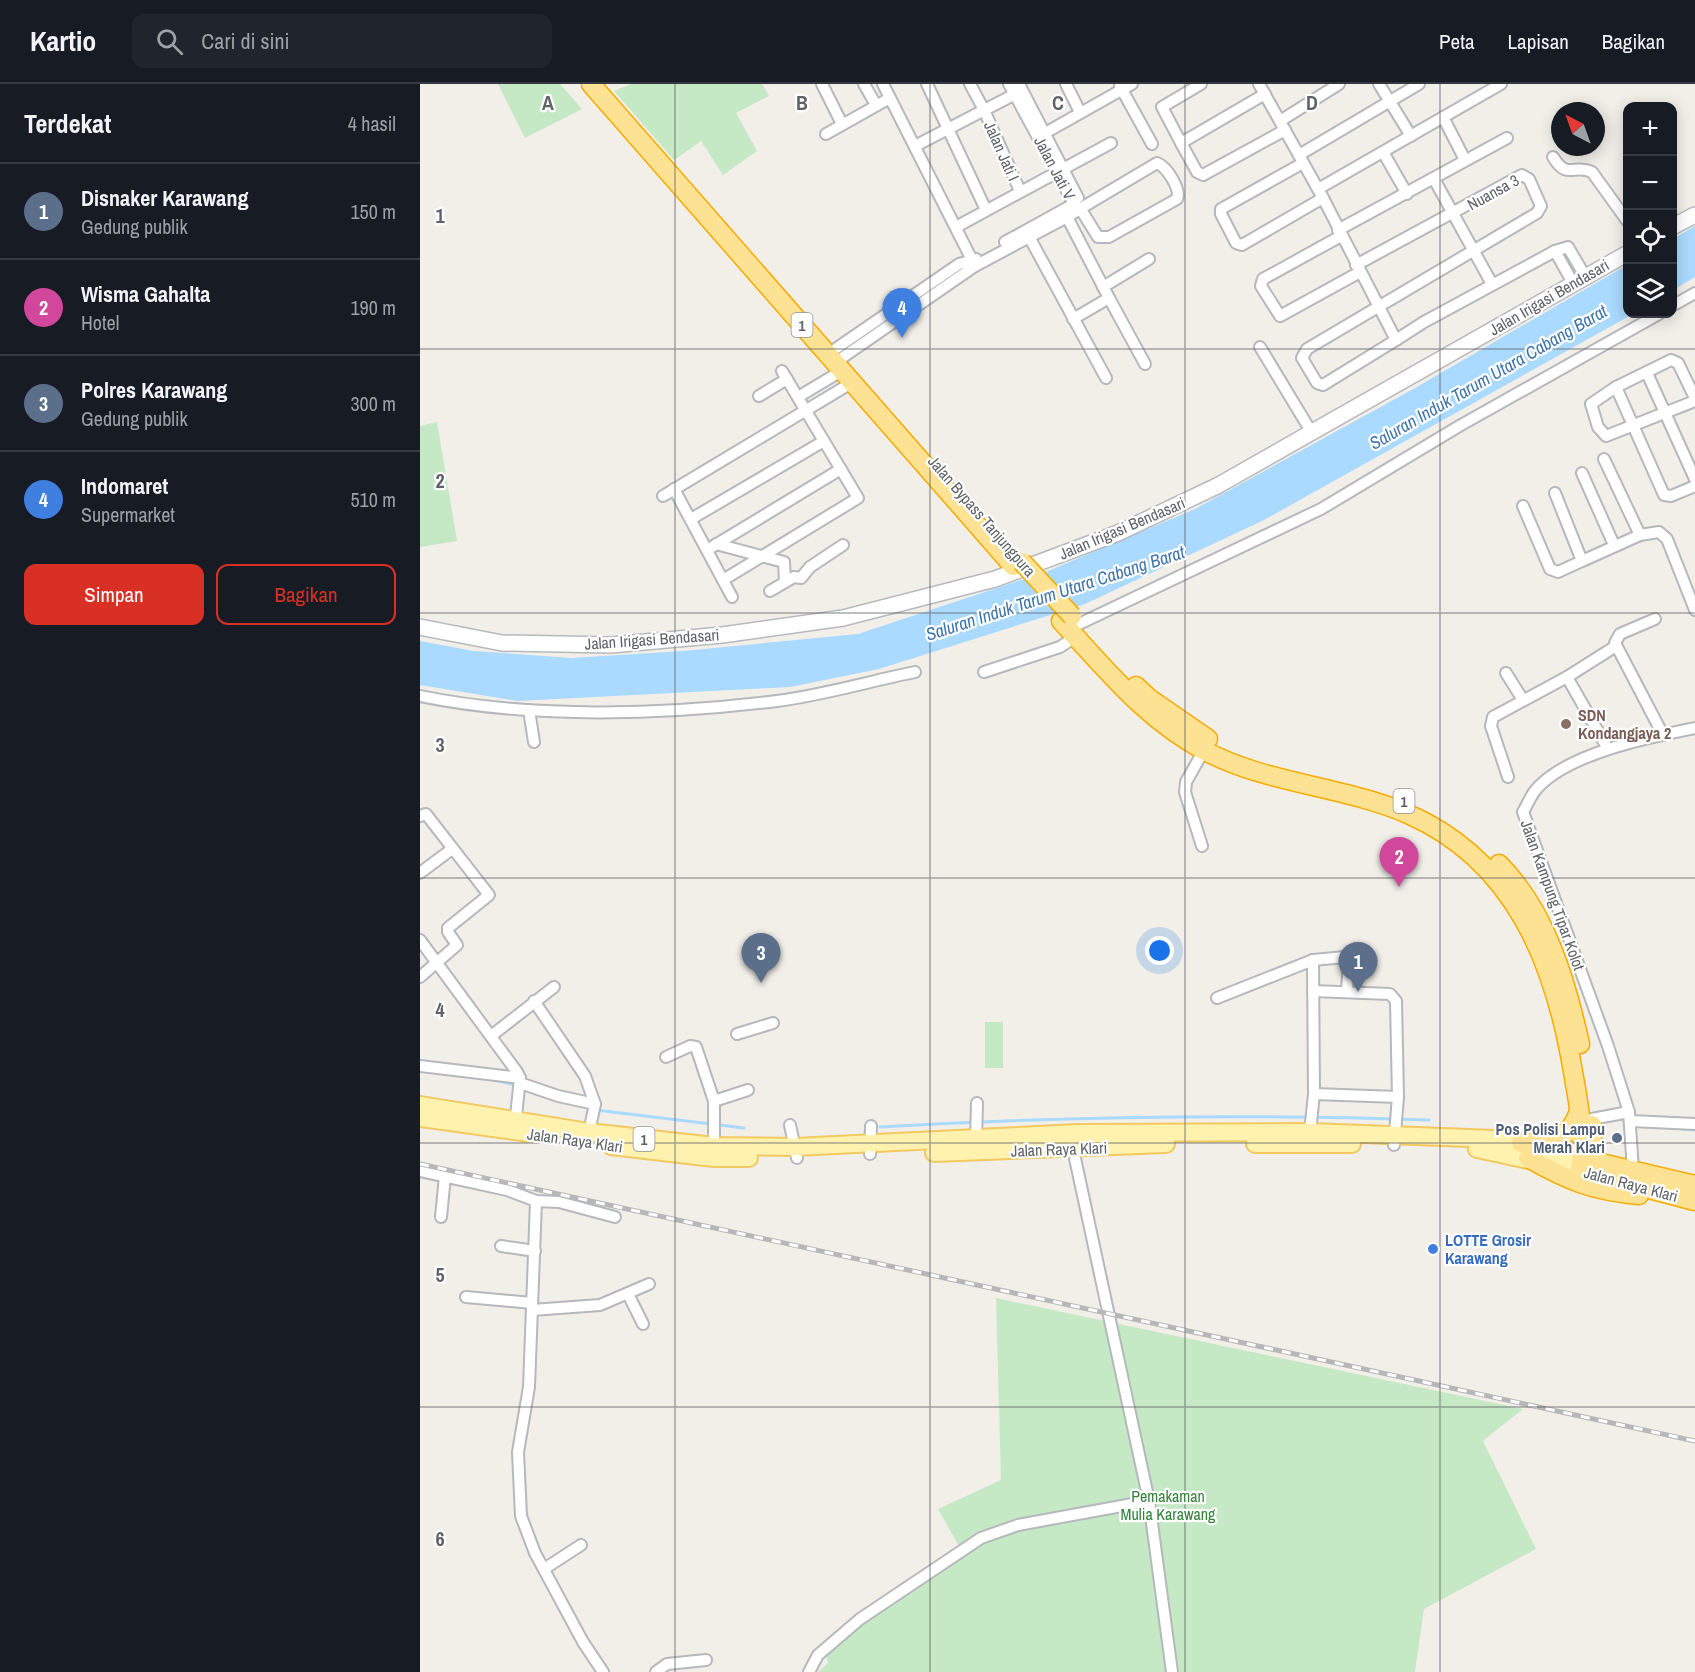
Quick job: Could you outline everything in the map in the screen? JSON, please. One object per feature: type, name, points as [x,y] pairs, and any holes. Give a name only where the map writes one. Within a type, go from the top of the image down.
[{"type":"highway","name":"Jalan Bypass Tanjungpura","points":[[591,84],[1072,625],[1137,704],[1158,721],[1204,750],[1243,767],[1406,813],[1451,837],[1477,858],[1509,895],[1531,929],[1569,1047],[1586,1115]]},
{"type":"highway","name":"Jalan Bypass Tanjungpura","points":[[602,84],[1017,564]]},
{"type":"highway","name":"Jalan Bypass Tanjungpura","points":[[1072,625],[1150,699],[1212,742],[1251,759],[1379,792],[1416,805],[1452,826],[1486,850],[1522,890],[1546,936],[1575,1022],[1586,1115],[1588,1166]]},
{"type":"highway","points":[[1525,1151],[1564,1138],[1586,1115],[1599,1142],[1609,1155],[1629,1169]]},
{"type":"highway","points":[[1525,1151],[1564,1179],[1586,1187],[1610,1193],[1694,1196]]},
{"type":"highway","name":"Jalan Raya Klari","points":[[1588,1166],[1629,1169],[1694,1196]]},
{"type":"highway","name":"Jalan Raya Klari","points":[[1588,1166],[1694,1196]]},
{"type":"main road","name":"Jalan Raya Klari","points":[[420,1105],[515,1126],[714,1158],[793,1139]]},
{"type":"main road","name":"Jalan Raya Klari","points":[[420,1118],[589,1132],[714,1146],[793,1139],[1172,1144],[1396,1130]]},
{"type":"main road","name":"Jalan Raya Klari","points":[[871,1139],[976,1134],[1076,1141],[1311,1123],[1396,1130],[1491,1150],[1525,1151],[1588,1166]]},
{"type":"street","points":[[822,84],[842,124]]},
{"type":"street","points":[[864,84],[876,105]]},
{"type":"street","points":[[883,84],[974,264]]},
{"type":"street","points":[[927,84],[950,128],[986,210]]},
{"type":"street","name":"Jalan Jati I","points":[[970,84],[1020,191]]},
{"type":"street","name":"Jalan Jati V","points":[[1009,84],[1018,90],[1059,171],[1080,208],[1102,239],[1177,199],[1179,195],[1163,165],[1157,164],[1080,208]]},
{"type":"street","points":[[1066,84],[1080,112]]},
{"type":"street","points":[[1041,135],[1120,87],[1132,84]]},
{"type":"street","points":[[1200,84],[1162,107],[1197,172],[1203,175],[1283,125],[1339,84]]},
{"type":"street","points":[[1379,84],[1411,136]]},
{"type":"street","points":[[1419,84],[1388,100],[1301,159],[1221,209],[1221,214],[1236,243],[1242,245],[1383,152],[1501,84]]},
{"type":"street","points":[[1120,87],[1152,144]]},
{"type":"street","points":[[1181,143],[1262,87],[1396,340]]},
{"type":"street","points":[[915,146],[1018,90]]},
{"type":"street","points":[[826,134],[890,98]]},
{"type":"street","points":[[1443,117],[1465,160]]},
{"type":"street","points":[[1454,214],[1280,316],[1261,286],[1263,279],[1465,160],[1507,138]]},
{"type":"street","points":[[956,227],[1111,142]]},
{"type":"street","points":[[1383,152],[1407,194]]},
{"type":"street","points":[[1553,157],[1560,168],[1565,171],[1592,172],[1623,215]]},
{"type":"street","name":"Nuansa 3","points":[[1454,214],[1522,175],[1528,179],[1540,200],[1540,210],[1474,251]]},
{"type":"street","points":[[1434,179],[1492,284]]},
{"type":"street","points":[[798,397],[959,264],[974,264],[1080,208]]},
{"type":"street","points":[[1028,234],[1067,218],[1080,208]]},
{"type":"street","points":[[1677,225],[1695,215]]},
{"type":"street","points":[[1067,218],[1145,363]]},
{"type":"street","points":[[1028,234],[1106,378]]},
{"type":"street","points":[[1474,251],[1307,349],[1302,358],[1317,382],[1323,385],[1492,284],[1556,251],[1568,248],[1579,279]]},
{"type":"street","name":"Jalan Irigasi Bendasari","points":[[420,627],[502,643],[611,645],[722,635],[843,618],[995,579],[1118,533],[1187,502],[1623,256]]},
{"type":"street","points":[[1103,286],[1149,259]]},
{"type":"street","points":[[1677,303],[1695,293]]},
{"type":"street","points":[[1073,319],[1109,298]]},
{"type":"street","points":[[984,672],[1060,647],[1072,625],[1321,509],[1461,425],[1652,318]]},
{"type":"street","points":[[1260,347],[1312,433]]},
{"type":"street","points":[[1675,360],[1695,400],[1606,436],[1598,427],[1590,404],[1616,387],[1647,373],[1675,360]]},
{"type":"street","points":[[663,496],[805,410],[840,362]]},
{"type":"street","points":[[1647,373],[1695,479]]},
{"type":"street","points":[[723,580],[858,498],[784,375],[759,396]]},
{"type":"street","points":[[1616,387],[1664,495],[1671,496],[1695,486]]},
{"type":"street","points":[[691,519],[824,441]]},
{"type":"street","points":[[1604,459],[1640,535]]},
{"type":"street","points":[[712,547],[841,469]]},
{"type":"street","points":[[1582,473],[1614,545]]},
{"type":"street","points":[[674,489],[691,519],[712,547],[723,580],[732,597]]},
{"type":"street","points":[[1556,493],[1582,561]]},
{"type":"street","points":[[1523,506],[1551,569],[1558,572],[1640,535],[1654,531],[1663,534],[1695,609]]},
{"type":"street","points":[[770,591],[794,577],[801,578],[810,567],[843,545]]},
{"type":"street","points":[[712,547],[784,562],[785,582]]},
{"type":"street","points":[[1655,619],[1620,634],[1616,638],[1616,646],[1662,733]]},
{"type":"street","points":[[1508,777],[1490,722],[1497,713],[1567,677],[1616,646]]},
{"type":"street","points":[[420,696],[456,704],[529,710],[676,711],[779,701],[915,672]]},
{"type":"street","points":[[1506,674],[1523,700]]},
{"type":"street","points":[[1567,677],[1608,749]]},
{"type":"street","points":[[529,710],[534,742]]},
{"type":"street","name":"Jalan Kampung Tipar Kolot","points":[[1629,1169],[1630,1117],[1608,1046],[1523,812],[1535,792],[1546,780],[1608,749],[1662,733],[1695,728]]},
{"type":"street","points":[[1202,846],[1185,792],[1186,782],[1204,750]]},
{"type":"street","points":[[420,816],[426,814],[489,895],[448,928],[448,932],[458,944],[420,977]]},
{"type":"street","points":[[420,873],[452,849]]},
{"type":"street","points":[[420,940],[491,1036],[519,1086],[515,1126]]},
{"type":"street","points":[[1217,998],[1313,960],[1345,957],[1349,961],[1347,992]]},
{"type":"street","points":[[1311,1123],[1314,1094],[1313,960]]},
{"type":"street","points":[[491,1036],[554,987]]},
{"type":"street","points":[[1313,991],[1390,994],[1396,1001],[1398,1097],[1396,1130]]},
{"type":"street","points":[[534,1001],[576,1059],[594,1108],[589,1132]]},
{"type":"street","points":[[737,1034],[773,1023]]},
{"type":"street","points":[[666,1058],[690,1046],[696,1047],[714,1101],[712,1125],[714,1146]]},
{"type":"street","points":[[420,1066],[519,1086],[594,1108]]},
{"type":"street","points":[[714,1101],[748,1090]]},
{"type":"street","points":[[1314,1094],[1398,1097]]},
{"type":"street","points":[[976,1134],[977,1108]]},
{"type":"street","points":[[1586,1115],[1630,1117],[1695,1125]]},
{"type":"street","points":[[1076,1141],[1149,1501],[1172,1672]]},
{"type":"street","points":[[420,1171],[507,1190],[536,1201],[559,1202],[615,1217]]},
{"type":"street","points":[[441,1217],[445,1176]]},
{"type":"street","points":[[536,1201],[529,1387],[518,1452],[519,1500],[523,1523],[544,1569],[583,1642],[603,1672]]},
{"type":"street","points":[[501,1246],[535,1251]]},
{"type":"street","points":[[466,1297],[532,1306],[584,1308],[628,1294],[649,1284]]},
{"type":"street","points":[[628,1294],[644,1324]]},
{"type":"street","points":[[809,1672],[818,1655],[860,1619],[981,1538],[1018,1525],[1149,1501]]},
{"type":"street","points":[[544,1569],[581,1545]]},
{"type":"street","points":[[656,1672],[667,1664],[706,1660]]},
{"type":"green space","points":[[498,84],[560,84],[582,109],[525,138]]},
{"type":"green space","points":[[631,84],[762,84],[769,96],[736,113],[757,151],[723,175],[701,141],[674,160],[614,91]]},
{"type":"green space","points":[[437,422],[457,541],[420,547],[420,426]]},
{"type":"green space","points":[[985,1022],[1003,1022],[1003,1068],[985,1068]]},
{"type":"green space","name":"Pemakaman Mulia Karawang","points":[[996,1298],[1523,1409],[1483,1441],[1536,1549],[1424,1609],[1415,1672],[818,1672],[828,1663],[823,1643],[882,1597],[959,1546],[938,1509],[1001,1480]]},
{"type":"water","points":[[1695,226],[1695,277],[1677,288],[1677,264],[1677,237]]},
{"type":"water","name":"Saluran Induk Tarum Utara Cabang Barat","points":[[1623,267],[1623,318],[1626,318],[1264,520],[1085,604],[879,669],[790,687],[518,701],[420,685],[420,641],[474,651],[571,658],[683,651],[858,634],[1048,571],[1195,509],[1415,388]]},
{"type":"waterway","points":[[490,1079],[515,1085]]},
{"type":"waterway","points":[[596,1110],[744,1128]]},
{"type":"waterway","points":[[880,1127],[1017,1120],[1154,1117],[1429,1120]]},
{"type":"waterway","points":[[1683,1129],[1695,1130]]},
{"type":"railway","points":[[420,1164],[1695,1441]]},
{"type":"place","name":"Indomaret","points":[[902,338]]},
{"type":"place","name":"SDN Kondangjaya 2","points":[[1566,724]]},
{"type":"place","name":"Wisma Gahalta","points":[[1399,887]]},
{"type":"place","name":"Polres Karawang","points":[[761,983]]},
{"type":"place","name":"Disnaker Karawang","points":[[1358,992]]},
{"type":"place","name":"Pos Polisi Lampu Merah Klari","points":[[1617,1138]]},
{"type":"place","name":"LOTTE Grosir Karawang","points":[[1433,1249]]}]
